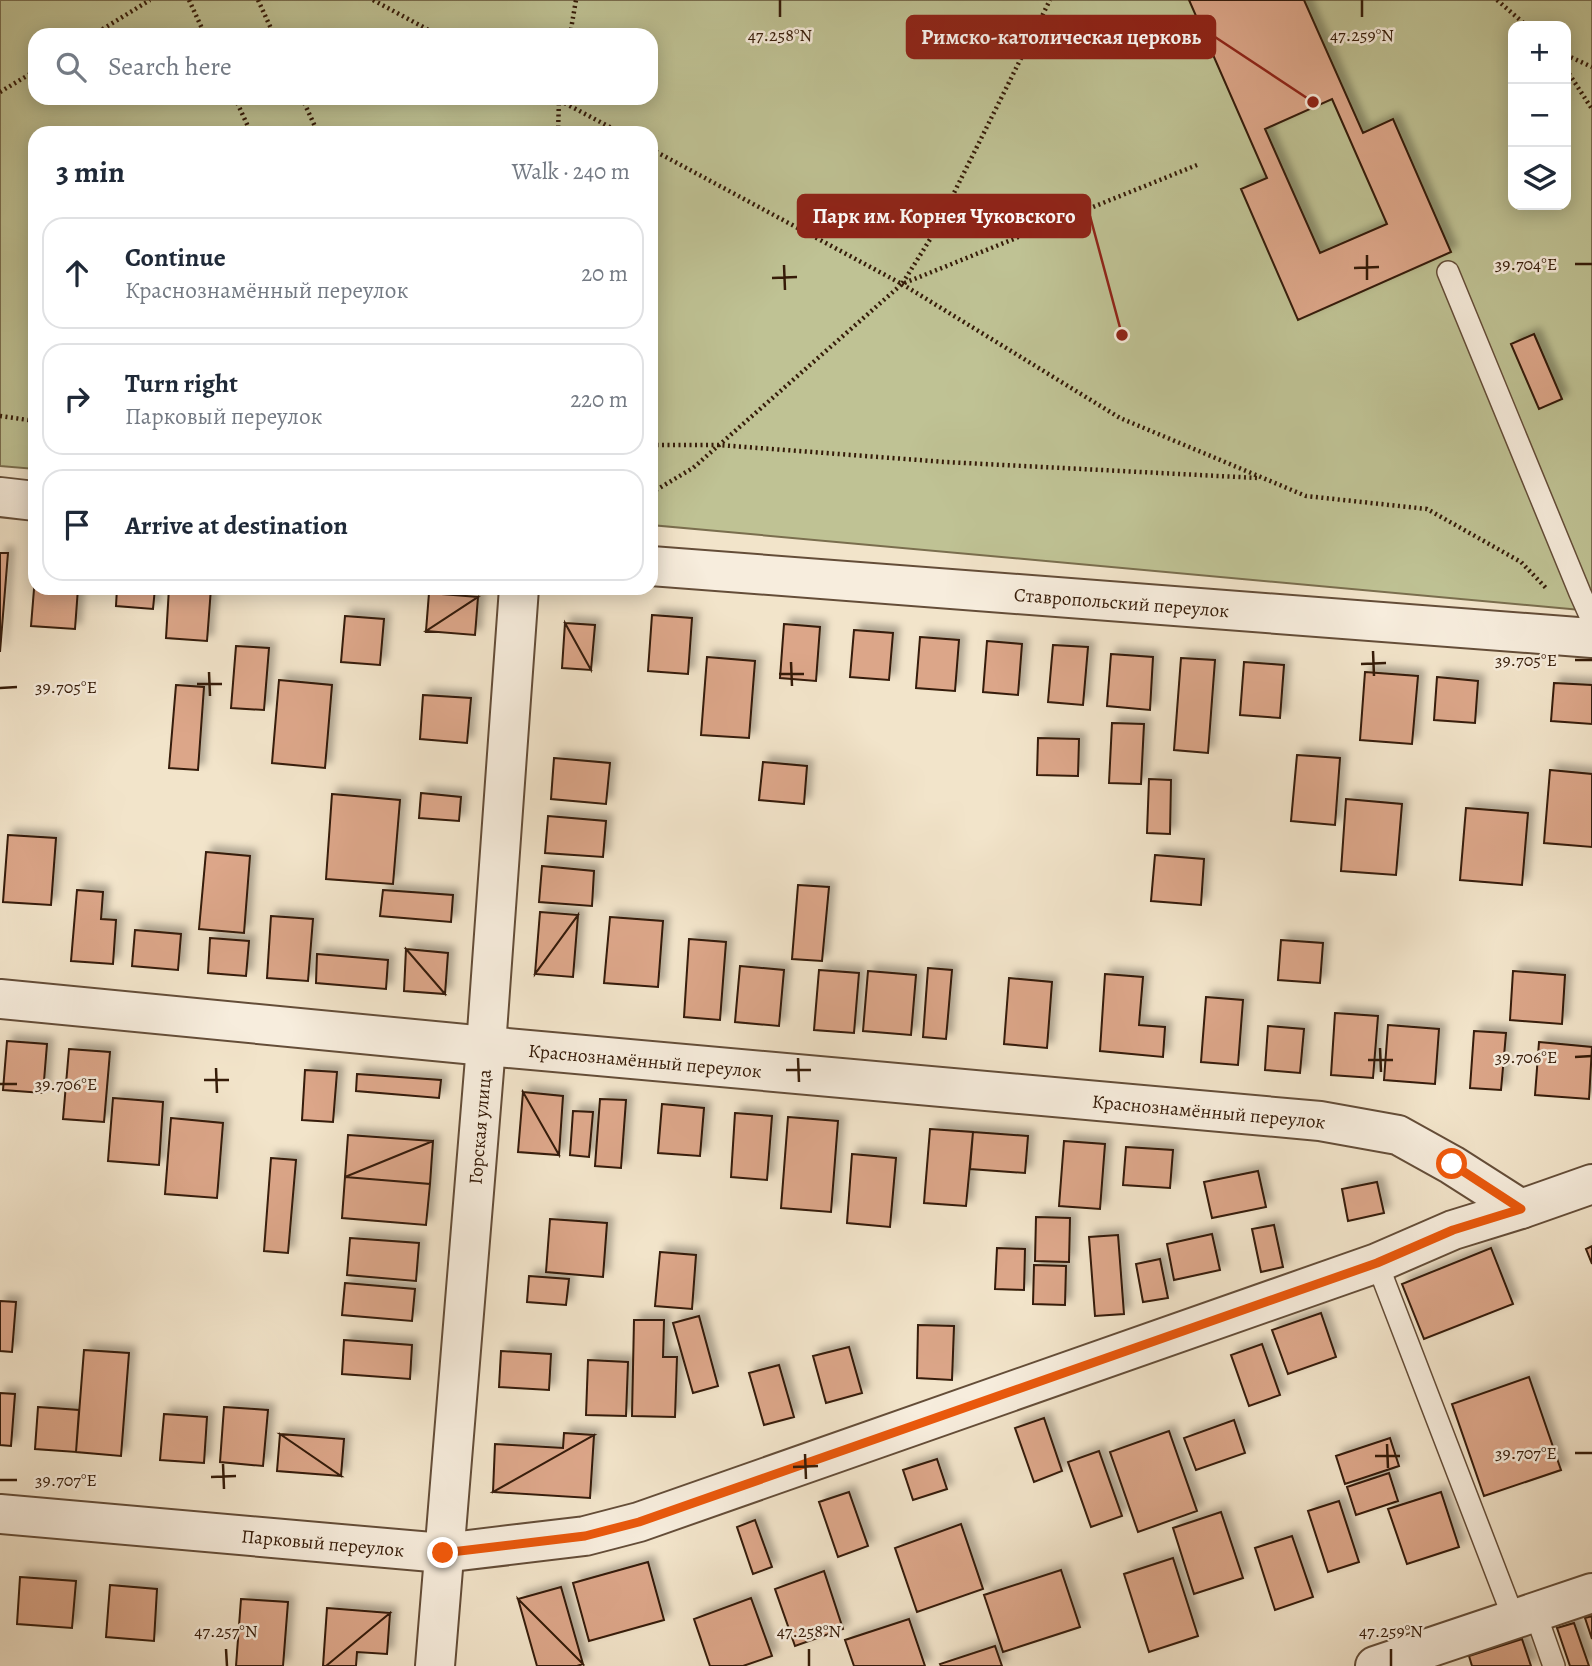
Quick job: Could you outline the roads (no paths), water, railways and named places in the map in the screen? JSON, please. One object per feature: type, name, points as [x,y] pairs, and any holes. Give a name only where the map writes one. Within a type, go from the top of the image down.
[{"type":"street","points":[[0,497],[28,500]]},
{"type":"street","name":"Ставропольский переулок","points":[[658,566],[1590,621]]},
{"type":"street","name":"Горская улица","points":[[435,1666],[486,1046],[518,595]]},
{"type":"street","name":"Краснознамённый переулок","points":[[0,999],[1320,1121],[1398,1135],[1452,1164],[1521,1209]]},
{"type":"street","name":"Парковый переулок","points":[[0,1514],[443,1553],[585,1536],[639,1522],[1377,1263],[1453,1230],[1592,1184]]},
{"type":"street","points":[[1375,1666],[1592,1593]]},
{"type":"lane","points":[[1448,272],[1590,621]]},
{"type":"lane","points":[[1377,1263],[1524,1616],[1554,1666]]},
{"type":"place","name":"Римско-католическая церковь","points":[[1313,102]]},
{"type":"place","name":"Парк им. Корнея Чуковского","points":[[1122,335]]}]
